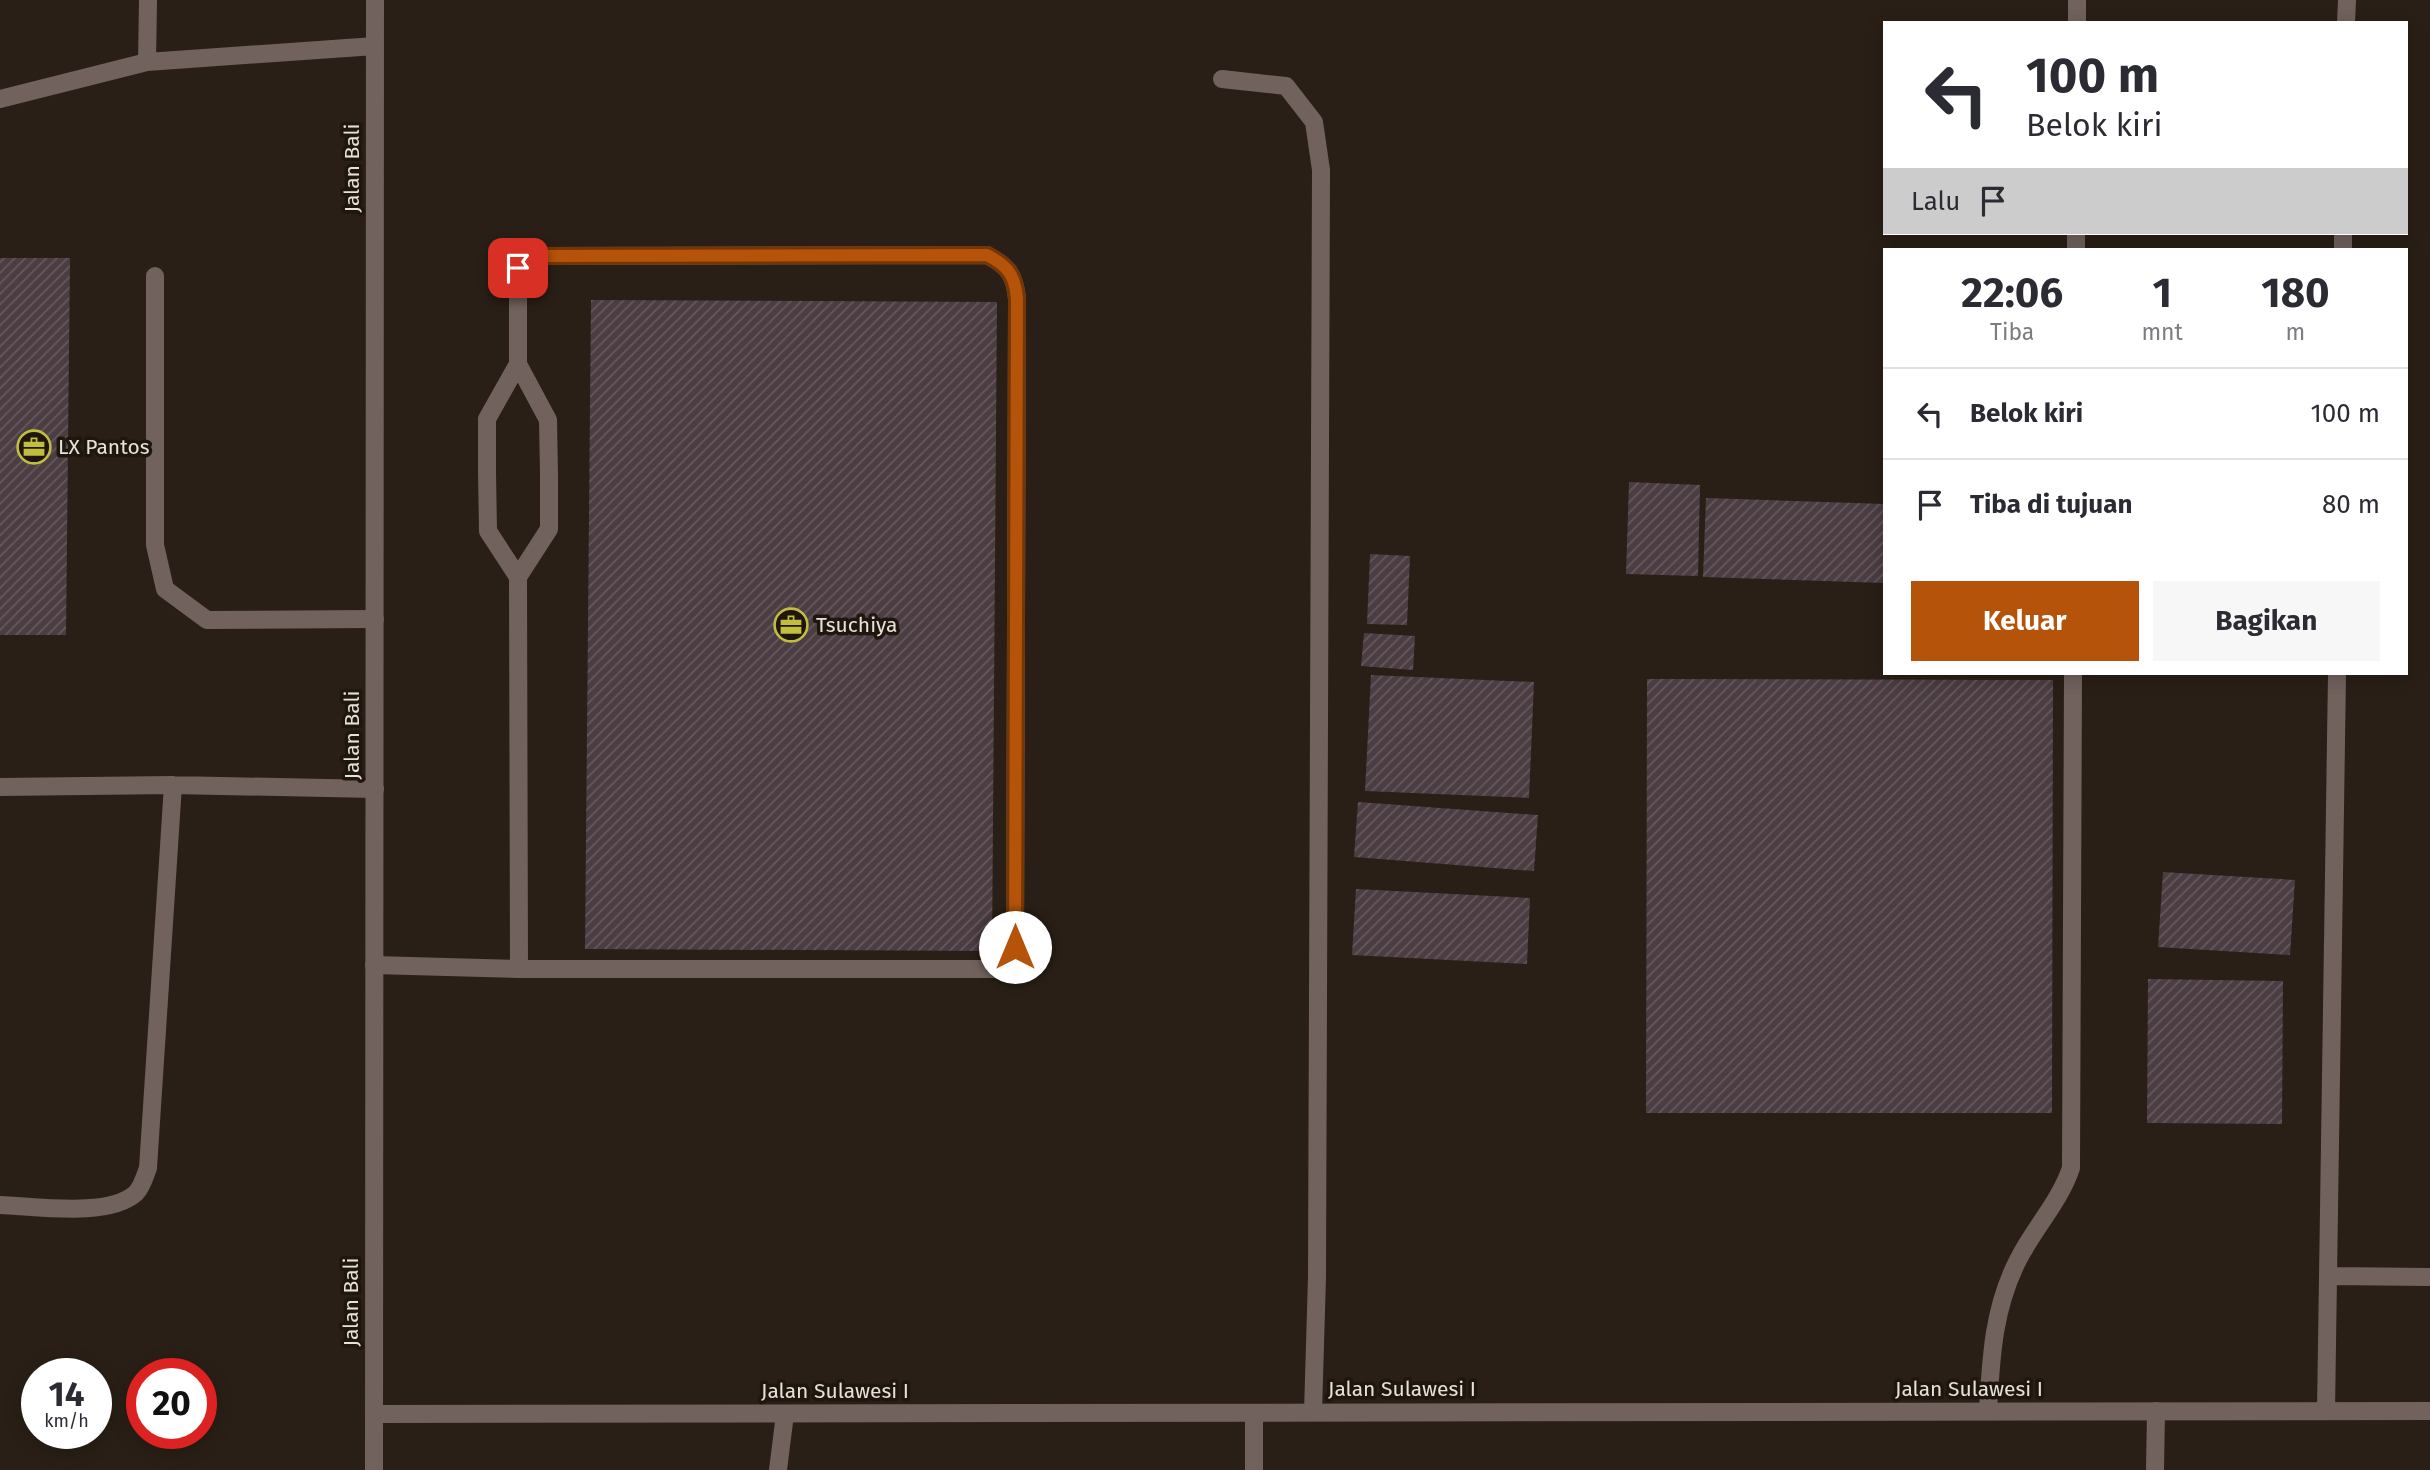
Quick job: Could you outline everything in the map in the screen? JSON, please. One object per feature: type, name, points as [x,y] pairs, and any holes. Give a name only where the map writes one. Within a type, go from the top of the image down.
[{"type":"street","points":[[148,0],[148,62]]},
{"type":"street","name":"Jalan Bali","points":[[374,1470],[375,0]]},
{"type":"street","points":[[2077,0],[2077,21]]},
{"type":"street","points":[[2346,21],[2347,0]]},
{"type":"street","points":[[0,99],[148,62],[375,46]]},
{"type":"street","points":[[1222,79],[1286,86],[1314,122],[1321,170],[1317,1263],[1313,1412]]},
{"type":"street","points":[[374,965],[519,969],[995,969],[1009,959],[1015,947],[1015,280],[1005,265],[987,255],[526,258],[518,268],[518,365],[548,420],[549,529],[518,577]]},
{"type":"street","points":[[155,276],[155,545],[164,589],[207,620],[375,619]]},
{"type":"street","points":[[518,365],[487,419],[487,432],[488,531],[518,577],[519,969]]},
{"type":"street","points":[[1988,1411],[1992,1337],[2002,1297],[2018,1260],[2063,1192],[2071,1168],[2073,675]]},
{"type":"street","points":[[2326,1411],[2337,675]]},
{"type":"street","points":[[0,1205],[98,1208],[122,1202],[138,1192],[148,1168],[173,785]]},
{"type":"street","points":[[0,787],[173,785],[375,789]]},
{"type":"street","points":[[2329,1276],[2430,1278]]},
{"type":"street","points":[[2155,1470],[2156,1411]]},
{"type":"street","name":"Jalan Sulawesi I","points":[[374,1414],[2430,1411]]},
{"type":"street","points":[[1254,1413],[1254,1470]]},
{"type":"street","points":[[778,1470],[785,1414]]},
{"type":"building","name":"LX Pantos","points":[[0,258],[70,258],[66,635],[0,635]]},
{"type":"building","name":"Tsuchiya","points":[[591,300],[997,302],[992,951],[585,949]]},
{"type":"building","points":[[1629,482],[1700,485],[1698,576],[1626,574]]},
{"type":"building","points":[[1706,498],[1883,504],[1883,583],[1703,577]]},
{"type":"building","points":[[1370,554],[1410,556],[1407,625],[1367,624]]},
{"type":"building","points":[[1364,633],[1415,636],[1413,670],[1361,666]]},
{"type":"building","points":[[1371,675],[1534,682],[1529,798],[1365,791]]},
{"type":"building","points":[[1647,679],[2053,680],[2052,1113],[1646,1113]]},
{"type":"building","points":[[1358,802],[1538,815],[1534,871],[1354,857]]},
{"type":"building","points":[[2163,872],[2295,880],[2290,955],[2158,947]]},
{"type":"building","points":[[1356,889],[1530,898],[1527,964],[1352,955]]},
{"type":"building","points":[[2148,979],[2283,981],[2282,1124],[2147,1123]]},
{"type":"place","name":"LX Pantos","points":[[34,447]]},
{"type":"place","name":"Tsuchiya","points":[[791,625]]},
{"type":"route","points":[[518,268],[520,262],[526,258],[538,256],[987,255],[1005,265],[1015,280],[1017,299],[1015,947]]}]
